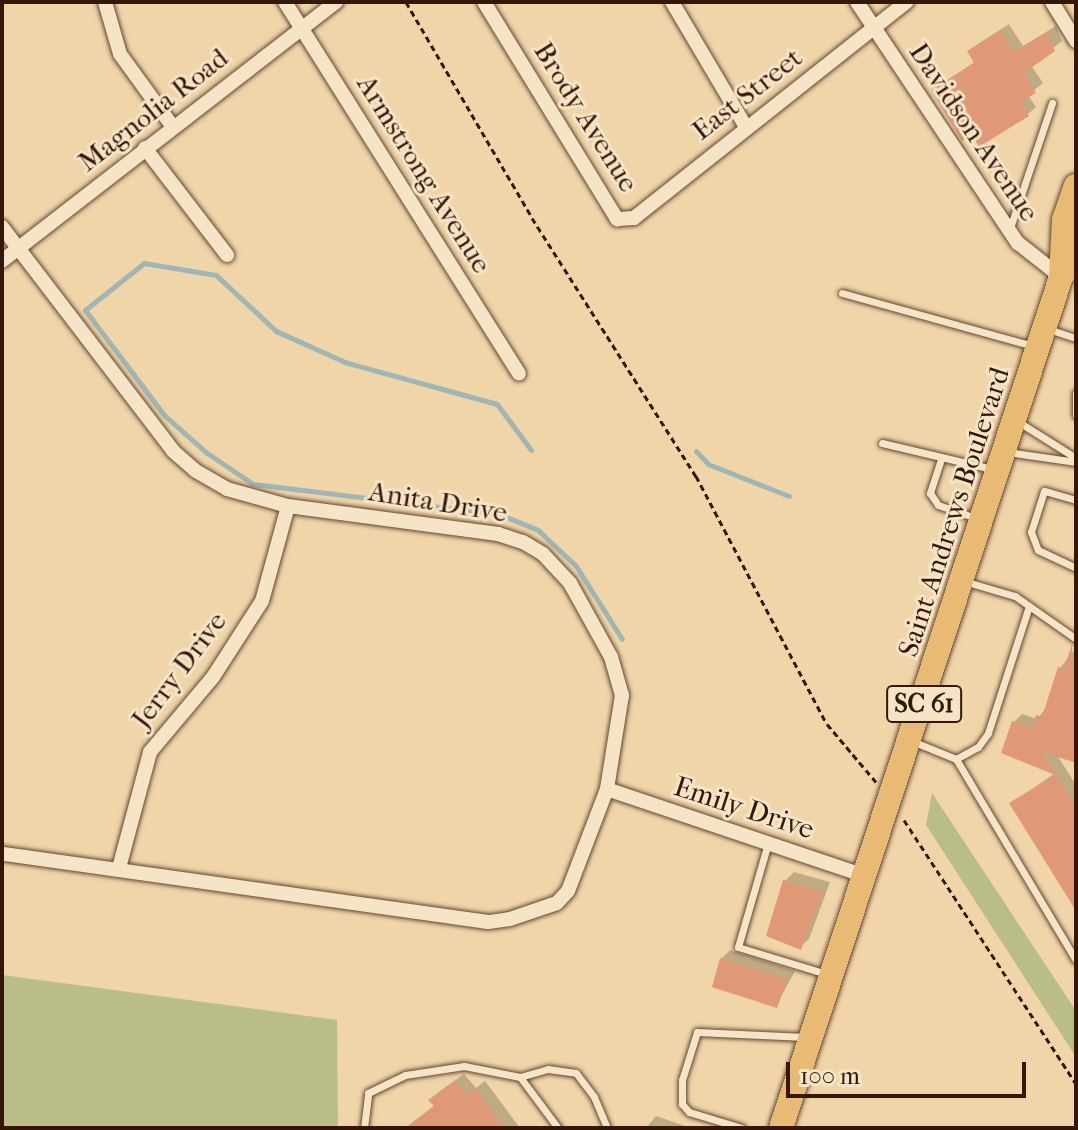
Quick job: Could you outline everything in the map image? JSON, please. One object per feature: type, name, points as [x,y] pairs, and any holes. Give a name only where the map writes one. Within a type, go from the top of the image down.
[{"type":"main road","name":"Saint Andrews Boulevard","points":[[781,1128],[912,741],[1042,338],[1061,277],[1064,220],[1076,186]]},
{"type":"main road","name":"Saint Andrews Boulevard","points":[[1061,277],[1076,255]]},
{"type":"street","points":[[105,2],[120,54],[173,127]]},
{"type":"street","name":"Armstrong Avenue","points":[[285,2],[519,374]]},
{"type":"street","name":"Magnolia Road","points":[[2,261],[336,2]]},
{"type":"street","name":"Brody Avenue","points":[[484,2],[617,219]]},
{"type":"street","points":[[672,2],[746,127]]},
{"type":"street","name":"Davidson Avenue","points":[[857,2],[1009,231],[1035,262],[1061,277]]},
{"type":"street","name":"East Street","points":[[617,219],[634,218],[907,2]]},
{"type":"street","points":[[1052,2],[1076,41]]},
{"type":"street","points":[[145,148],[227,255]]},
{"type":"street","name":"Anita Drive","points":[[2,227],[173,451],[227,489],[288,506],[498,534],[543,554],[570,583],[611,657],[622,695],[607,789],[568,891],[557,903],[510,919],[488,922],[2,854]]},
{"type":"street","name":"Jerry Drive","points":[[119,868],[150,752],[213,677],[262,601],[288,506]]},
{"type":"street","name":"Emily Drive","points":[[607,789],[866,876]]},
{"type":"lane","points":[[1009,231],[1052,103]]},
{"type":"lane","points":[[842,293],[1042,338],[1076,338]]},
{"type":"lane","points":[[1076,393],[1076,415]]},
{"type":"lane","points":[[1015,420],[1076,460]]},
{"type":"lane","points":[[882,443],[941,459],[1001,462],[1076,460]]},
{"type":"lane","points":[[941,459],[930,493],[938,505],[982,520]]},
{"type":"lane","points":[[1076,500],[1044,491],[1031,532],[1038,550],[1076,568]]},
{"type":"lane","points":[[964,582],[1015,596],[1076,639]]},
{"type":"lane","points":[[956,759],[978,747],[988,733],[1029,606]]},
{"type":"lane","points":[[912,741],[956,759],[1076,960]]},
{"type":"lane","points":[[768,843],[738,947],[832,976]]},
{"type":"lane","points":[[742,1128],[689,1112],[682,1104],[682,1080],[697,1032],[811,1037]]},
{"type":"lane","points":[[364,1128],[368,1093],[405,1075],[464,1066],[520,1077],[548,1069],[576,1073],[594,1097],[607,1128]]},
{"type":"lane","points":[[520,1077],[558,1128]]},
{"type":"lane","points":[[364,1116],[374,1128]]},
{"type":"path","points":[[406,2],[532,218],[696,476],[827,724],[891,800],[1076,1084]]},
{"type":"green space","points":[[932,793],[1076,1011],[1076,1057],[926,825]]},
{"type":"green space","points":[[2,975],[337,1020],[338,1128],[2,1128]]},
{"type":"building","points":[[1001,30],[1014,52],[1047,32],[1055,51],[1024,73],[1036,93],[1021,102],[1029,116],[979,147],[972,135],[962,141],[931,90],[974,63],[967,51]]},
{"type":"building","points":[[1072,644],[1076,763],[1042,752],[1076,807],[1076,911],[1009,803],[1055,775],[1001,753],[1012,721],[1032,728],[1036,715],[1042,717],[1058,667],[1064,669]]},
{"type":"building","points":[[783,880],[823,891],[801,950],[766,936]]},
{"type":"building","points":[[720,958],[788,979],[777,1008],[712,987]]},
{"type":"building","points":[[455,1081],[467,1095],[475,1088],[505,1128],[405,1128],[434,1106],[428,1100]]},
{"type":"waterway","points":[[531,450],[497,404],[345,362],[276,331],[216,275],[144,263],[85,310],[164,415],[207,453],[253,484],[499,514],[538,530],[576,566],[622,639]]},
{"type":"waterway","points":[[696,451],[708,464],[789,496]]}]
